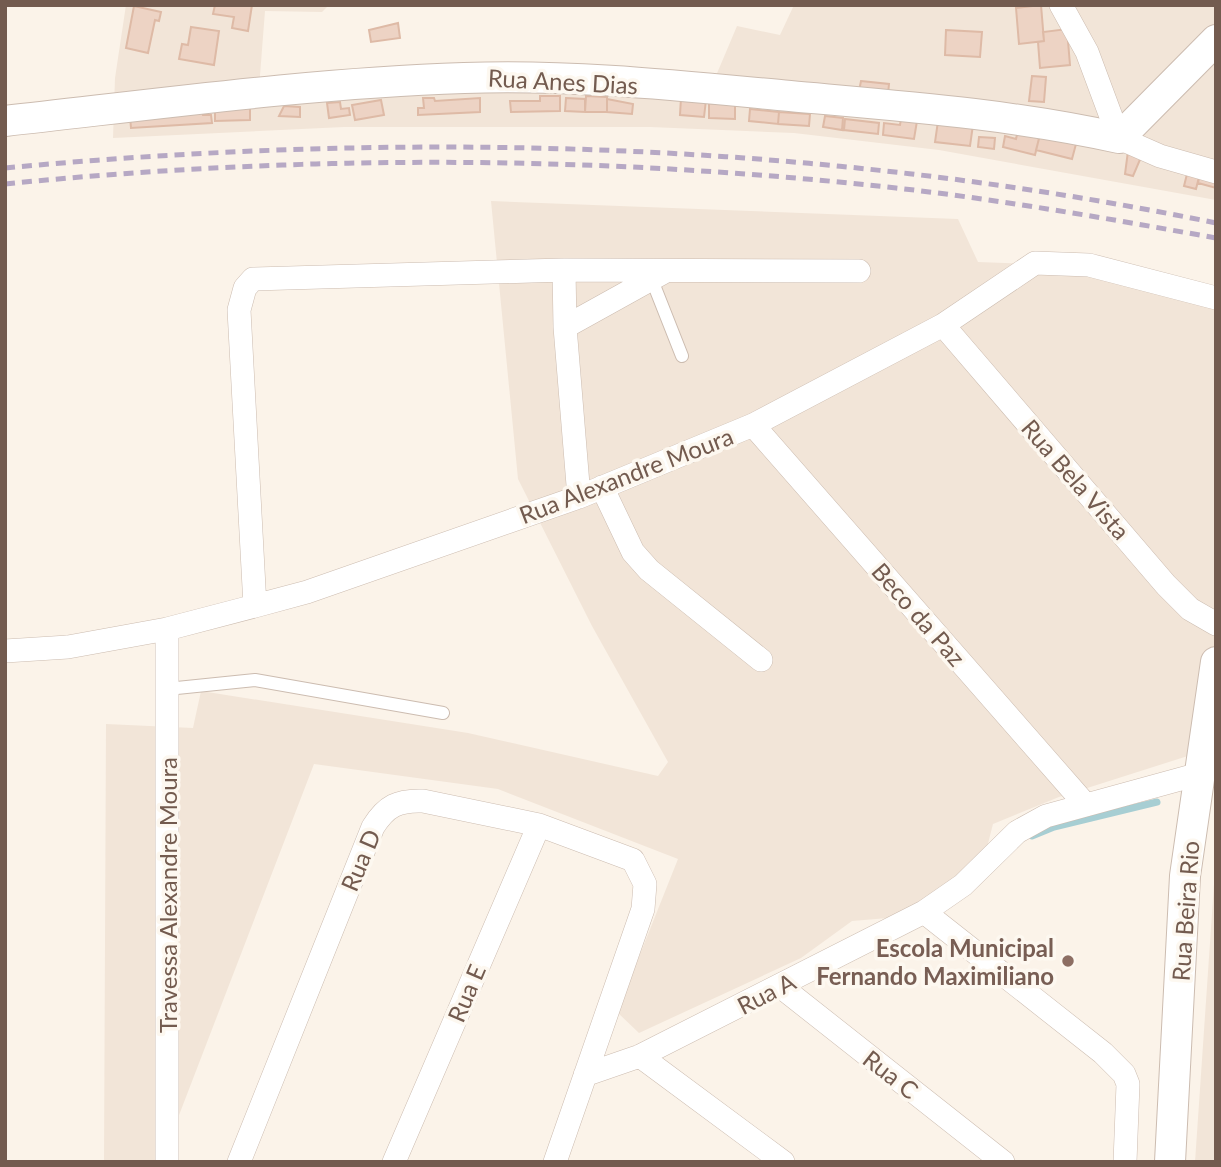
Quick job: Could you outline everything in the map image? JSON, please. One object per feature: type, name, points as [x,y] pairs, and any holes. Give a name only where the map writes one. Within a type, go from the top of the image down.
[{"type":"street","points":[[1061,5],[1087,52],[1119,138],[1160,156],[1216,172]]},
{"type":"street","points":[[1119,138],[1216,40]]},
{"type":"street","name":"Rua Anes Dias","points":[[5,121],[389,81],[523,77],[722,90],[920,108],[1026,120],[1119,138]]},
{"type":"street","name":"Rua Alexandre Moura","points":[[5,651],[68,647],[167,629],[255,606],[320,587],[579,496],[753,425],[943,326],[1023,268],[1047,261],[1089,265],[1216,298]]},
{"type":"street","points":[[564,270],[565,327],[579,496]]},
{"type":"street","points":[[255,606],[239,310],[240,298],[249,282],[264,277],[564,270],[659,275],[859,271]]},
{"type":"street","points":[[565,327],[659,275]]},
{"type":"street","name":"Rua Bela Vista","points":[[943,326],[1167,585],[1190,608],[1216,624]]},
{"type":"street","name":"Beco da Paz","points":[[753,425],[1085,804]]},
{"type":"street","points":[[602,486],[633,552],[649,570],[761,660]]},
{"type":"street","name":"Travessa Alexandre Moura","points":[[167,629],[167,1162]]},
{"type":"street","name":"Rua Beira Rio","points":[[1170,1162],[1185,876],[1216,662]]},
{"type":"street","name":"Rua A","points":[[585,1075],[640,1056],[924,912],[963,886],[1017,832],[1046,816],[1199,775]]},
{"type":"street","name":"Rua D","points":[[239,1162],[373,827],[382,812],[406,800],[423,801],[539,825],[633,859],[645,884],[643,909],[585,1075]]},
{"type":"street","name":"Rua E","points":[[394,1162],[539,825]]},
{"type":"street","points":[[924,912],[1103,1053],[1124,1074],[1128,1084],[1125,1162]]},
{"type":"street","name":"Rua C","points":[[780,986],[1003,1162]]},
{"type":"street","points":[[640,1056],[783,1162]]},
{"type":"street","points":[[555,1162],[585,1075]]},
{"type":"lane","points":[[659,275],[682,356]]},
{"type":"lane","points":[[167,688],[255,680],[370,703],[443,713]]},
{"type":"shaded area","points":[[126,5],[329,5],[322,12],[265,11],[258,101],[407,82],[707,97],[737,26],[780,35],[794,5],[1216,5],[1216,200],[939,150],[794,133],[650,127],[344,127],[113,138],[115,78]]},
{"type":"shaded area","points":[[491,201],[958,219],[978,262],[1080,266],[1216,301],[1216,747],[1059,797],[993,824],[982,867],[912,916],[852,921],[801,958],[639,1033],[617,1012],[678,859],[498,789],[314,764],[161,1162],[104,1162],[106,724],[193,728],[201,691],[468,733],[658,776],[668,762],[592,626],[518,479]]},
{"type":"shaded area","points":[[1216,855],[1216,1162],[1195,1162]]},
{"type":"building","points":[[215,5],[252,5],[248,31],[232,28],[234,17],[213,14]]},
{"type":"building","points":[[1041,5],[1044,41],[1019,44],[1016,8]]},
{"type":"building","points":[[134,6],[161,12],[159,21],[155,20],[148,53],[126,48]]},
{"type":"building","points":[[398,23],[400,38],[371,42],[369,30]]},
{"type":"building","points":[[191,27],[219,31],[214,65],[179,59],[182,44],[188,45]]},
{"type":"building","points":[[1067,29],[1070,65],[1040,68],[1038,42],[1044,41],[1043,32]]},
{"type":"building","points":[[946,30],[982,32],[980,57],[945,55]]},
{"type":"building","points":[[1032,76],[1046,77],[1044,102],[1029,101]]},
{"type":"building","points":[[861,81],[889,84],[888,94],[859,91]]},
{"type":"building","points":[[540,96],[560,96],[560,111],[511,112],[510,101],[540,101]]},
{"type":"building","points":[[586,96],[607,97],[607,112],[585,112]]},
{"type":"building","points":[[423,98],[434,98],[435,101],[480,98],[480,112],[418,115],[418,108],[424,108]]},
{"type":"building","points":[[566,98],[585,99],[585,112],[565,111]]},
{"type":"building","points":[[681,98],[706,100],[704,117],[680,115]]},
{"type":"building","points":[[607,99],[633,104],[632,114],[607,112]]},
{"type":"building","points":[[381,100],[384,115],[355,120],[352,105]]},
{"type":"building","points":[[340,102],[341,109],[349,108],[350,115],[329,118],[327,103]]},
{"type":"building","points":[[709,103],[735,104],[735,119],[709,118]]},
{"type":"building","points":[[284,106],[300,107],[300,117],[279,116]]},
{"type":"building","points":[[250,107],[250,120],[215,121],[215,109]]},
{"type":"building","points":[[202,109],[203,115],[211,115],[212,123],[131,128],[130,116]]},
{"type":"building","points":[[750,109],[779,112],[778,124],[749,121]]},
{"type":"building","points":[[779,112],[810,114],[809,126],[778,124]]},
{"type":"building","points":[[825,116],[843,118],[842,130],[823,127]]},
{"type":"building","points":[[845,119],[879,123],[878,134],[844,130]]},
{"type":"building","points":[[901,119],[917,121],[914,139],[883,135],[884,123],[900,125]]},
{"type":"building","points":[[938,121],[973,125],[970,146],[935,142]]},
{"type":"building","points":[[1019,126],[1040,134],[1035,155],[1003,147],[1005,136],[1016,139]]},
{"type":"building","points":[[1040,135],[1076,144],[1072,159],[1036,150]]},
{"type":"building","points":[[979,137],[995,138],[994,149],[978,147]]},
{"type":"building","points":[[1128,151],[1142,155],[1133,176],[1125,174]]},
{"type":"building","points":[[1188,170],[1200,173],[1196,189],[1184,186]]},
{"type":"building","points":[[1200,173],[1216,177],[1216,188],[1198,183]]},
{"type":"waterway","points":[[1032,836],[1054,827],[1157,802]]},
{"type":"railway","points":[[5,168],[157,156],[309,149],[461,147],[613,151],[764,160],[916,174],[1066,196],[1216,223]]},
{"type":"railway","points":[[5,184],[116,174],[339,163],[562,164],[674,169],[896,188],[1056,210],[1216,238]]},
{"type":"place","name":"Escola Municipal Fernando Maximiliano","points":[[1068,961]]}]
